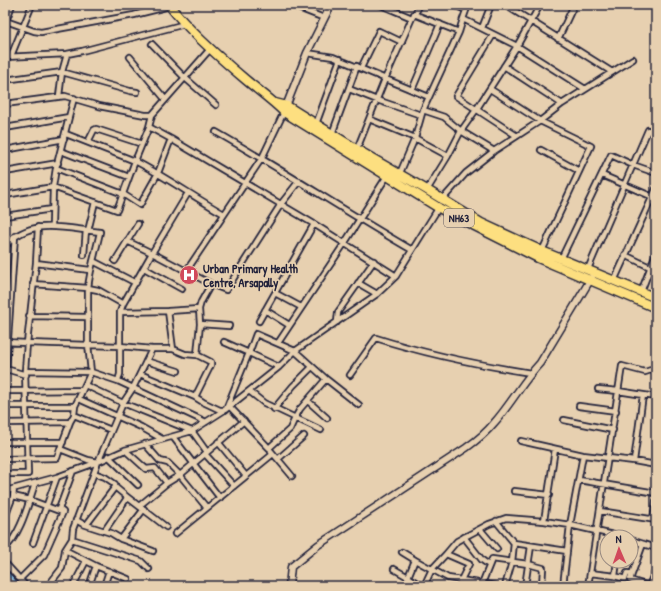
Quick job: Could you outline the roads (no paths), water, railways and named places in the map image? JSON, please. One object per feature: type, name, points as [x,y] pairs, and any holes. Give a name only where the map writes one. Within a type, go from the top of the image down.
[{"type":"highway","name":"NH63","points":[[170,5],[186,24],[230,67],[275,103],[438,208],[538,258],[656,308]]},
{"type":"highway","name":"NH63","points":[[285,109],[316,124],[442,198],[481,223],[542,251],[656,298]]},
{"type":"street","points":[[12,5],[6,22],[36,32],[134,15],[170,5]]},
{"type":"street","points":[[11,56],[32,5]]},
{"type":"street","points":[[291,5],[324,18]]},
{"type":"street","points":[[187,270],[262,158],[285,109],[308,53],[331,5]]},
{"type":"street","points":[[381,5],[440,24],[459,32]]},
{"type":"street","points":[[357,149],[413,16],[420,5]]},
{"type":"street","points":[[400,174],[415,138],[422,113],[459,32],[467,7],[454,5]]},
{"type":"street","points":[[482,28],[491,5]]},
{"type":"street","points":[[508,5],[507,6],[531,22],[612,72]]},
{"type":"street","points":[[427,190],[448,156],[461,131],[517,46],[540,5]]},
{"type":"street","points":[[558,39],[574,5]]},
{"type":"street","points":[[463,19],[517,46],[586,89]]},
{"type":"street","points":[[5,57],[67,54],[186,24]]},
{"type":"street","points":[[412,90],[440,24]]},
{"type":"street","points":[[332,134],[348,89],[380,31],[402,42]]},
{"type":"street","points":[[493,35],[456,96],[517,136]]},
{"type":"street","points":[[152,44],[184,77],[216,105]]},
{"type":"street","points":[[5,195],[53,187],[117,210],[149,127],[152,115],[211,48]]},
{"type":"street","points":[[308,53],[333,57],[429,97]]},
{"type":"street","points":[[59,96],[62,72],[67,54]]},
{"type":"street","points":[[130,57],[165,99]]},
{"type":"street","points":[[5,492],[26,484],[34,484],[73,471],[125,450],[192,431],[230,407],[279,367],[295,351],[377,294],[396,276],[438,208],[442,198],[466,173],[494,151],[540,121],[562,104],[632,59]]},
{"type":"street","points":[[316,124],[340,60]]},
{"type":"street","points":[[504,66],[562,104]]},
{"type":"street","points":[[5,80],[62,72],[137,92]]},
{"type":"street","points":[[348,89],[377,100],[422,113],[444,117],[461,131],[494,151]]},
{"type":"street","points":[[490,89],[540,121],[591,146],[542,251]]},
{"type":"street","points":[[5,104],[59,96],[74,98],[100,106],[152,115]]},
{"type":"street","points":[[52,225],[53,187],[56,168],[66,134],[74,98]]},
{"type":"street","points":[[5,128],[69,117]]},
{"type":"street","points":[[369,119],[415,138],[448,156]]},
{"type":"street","points":[[149,127],[314,224],[396,276]]},
{"type":"street","points":[[88,142],[96,129],[142,144]]},
{"type":"street","points":[[289,586],[291,567],[318,545],[466,448],[495,423],[540,363],[590,280],[591,271],[648,130],[656,134]]},
{"type":"street","points":[[216,132],[262,158],[359,220],[412,250]]},
{"type":"street","points":[[66,134],[135,161],[158,173],[224,214]]},
{"type":"street","points":[[5,150],[64,139]]},
{"type":"street","points":[[56,168],[123,194],[140,205],[158,173],[171,139]]},
{"type":"street","points":[[541,150],[579,171]]},
{"type":"street","points":[[61,151],[129,177]]},
{"type":"street","points":[[561,259],[611,155],[656,173]]},
{"type":"street","points":[[5,172],[58,163]]},
{"type":"street","points":[[602,175],[653,197]]},
{"type":"street","points":[[278,343],[387,176]]},
{"type":"street","points":[[128,241],[187,270],[211,284],[226,290],[280,204],[299,181]]},
{"type":"street","points":[[614,281],[656,189]]},
{"type":"street","points":[[118,381],[120,374],[120,312],[123,304],[188,193]]},
{"type":"street","points":[[84,255],[87,231],[95,202]]},
{"type":"street","points":[[5,216],[52,209]]},
{"type":"street","points":[[115,261],[138,224]]},
{"type":"street","points":[[259,321],[314,224]]},
{"type":"street","points":[[5,246],[15,236],[38,227],[52,225],[100,232],[90,270],[88,288],[88,344],[91,372],[75,406],[74,415],[57,458],[5,459]]},
{"type":"street","points":[[5,474],[28,474],[25,373],[29,316],[36,263],[38,227]]},
{"type":"street","points":[[15,236],[8,309],[6,369],[25,373],[91,372],[118,381],[206,422]]},
{"type":"street","points":[[641,292],[656,253]]},
{"type":"street","points":[[625,255],[656,270]]},
{"type":"street","points":[[93,261],[136,283]]},
{"type":"street","points":[[337,322],[338,312],[374,261]]},
{"type":"street","points":[[36,263],[90,270]]},
{"type":"street","points":[[144,268],[182,289]]},
{"type":"street","points":[[358,283],[377,294]]},
{"type":"street","points":[[33,284],[98,290],[123,304]]},
{"type":"street","points":[[197,355],[200,324],[199,309],[201,302],[211,284]]},
{"type":"street","points":[[276,293],[301,307]]},
{"type":"street","points":[[120,312],[199,309]]},
{"type":"street","points":[[265,310],[289,325]]},
{"type":"street","points":[[168,311],[173,349]]},
{"type":"street","points":[[29,316],[88,317]]},
{"type":"street","points":[[200,324],[229,326]]},
{"type":"street","points":[[224,411],[256,334],[295,351],[326,380],[359,405]]},
{"type":"street","points":[[350,375],[376,338],[404,347],[531,373]]},
{"type":"street","points":[[6,342],[88,344],[152,349],[173,349],[185,354],[197,355],[210,361],[211,365],[195,396]]},
{"type":"street","points":[[224,342],[279,367]]},
{"type":"street","points":[[48,586],[62,568],[65,550],[72,539],[73,528],[111,430],[123,403],[133,388],[152,349]]},
{"type":"street","points":[[146,361],[178,371]]},
{"type":"street","points":[[588,586],[605,484],[622,366],[645,372],[652,370],[656,372]]},
{"type":"street","points":[[274,409],[292,386],[312,367]]},
{"type":"street","points":[[140,374],[195,396],[203,402],[224,411]]},
{"type":"street","points":[[269,448],[290,429],[295,418],[326,380]]},
{"type":"street","points":[[85,385],[123,403],[192,431],[206,453],[234,486]]},
{"type":"street","points":[[598,389],[656,397]]},
{"type":"street","points":[[5,391],[82,390]]},
{"type":"street","points":[[249,391],[274,409],[322,430]]},
{"type":"street","points":[[634,461],[644,395]]},
{"type":"street","points":[[79,399],[141,426],[162,439]]},
{"type":"street","points":[[308,401],[327,418]]},
{"type":"street","points":[[5,406],[75,406]]},
{"type":"street","points":[[580,406],[616,411]]},
{"type":"street","points":[[230,407],[269,448],[292,476]]},
{"type":"street","points":[[74,415],[111,430]]},
{"type":"street","points":[[564,420],[613,430]]},
{"type":"street","points":[[5,423],[70,422]]},
{"type":"street","points":[[139,506],[167,483],[180,475],[244,422]]},
{"type":"street","points":[[278,459],[304,436]]},
{"type":"street","points":[[173,437],[220,498]]},
{"type":"street","points":[[520,441],[583,455],[656,465]]},
{"type":"street","points":[[5,442],[63,442]]},
{"type":"street","points":[[218,442],[246,476]]},
{"type":"street","points":[[145,444],[160,461],[168,463],[180,475],[207,508]]},
{"type":"street","points":[[60,449],[88,460],[98,462]]},
{"type":"street","points":[[544,521],[555,449]]},
{"type":"street","points":[[125,450],[146,469],[155,468],[167,483]]},
{"type":"street","points":[[175,534],[273,454]]},
{"type":"street","points":[[563,586],[570,525],[583,455]]},
{"type":"street","points":[[108,456],[138,485]]},
{"type":"street","points":[[63,512],[60,509],[73,471]]},
{"type":"street","points":[[94,473],[105,477],[115,484],[115,487],[127,498],[144,509],[166,527]]},
{"type":"street","points":[[33,543],[57,476]]},
{"type":"street","points":[[579,480],[656,493]]},
{"type":"street","points":[[5,548],[11,543],[16,535],[30,500],[34,484]]},
{"type":"street","points":[[87,524],[115,487]]},
{"type":"street","points":[[5,517],[14,489]]},
{"type":"street","points":[[514,491],[549,495]]},
{"type":"street","points":[[13,496],[30,500],[63,512]]},
{"type":"street","points":[[105,530],[127,498]]},
{"type":"street","points":[[600,511],[654,520],[656,501]]},
{"type":"street","points":[[121,539],[144,509]]},
{"type":"street","points":[[20,579],[44,555],[63,512]]},
{"type":"street","points":[[394,569],[423,586],[432,569],[458,541],[496,521],[506,518],[544,521],[597,531]]},
{"type":"street","points":[[76,520],[105,530],[121,539],[153,551]]},
{"type":"street","points":[[496,521],[514,543],[567,551]]},
{"type":"street","points":[[480,529],[497,548]]},
{"type":"street","points":[[464,538],[482,560],[489,565]]},
{"type":"street","points":[[72,539],[141,561],[149,569]]},
{"type":"street","points":[[505,586],[512,562],[514,543]]},
{"type":"street","points":[[639,543],[656,548]]},
{"type":"street","points":[[643,544],[630,580],[648,586],[656,569]]},
{"type":"street","points":[[525,586],[531,546]]},
{"type":"street","points":[[65,550],[96,566],[128,579]]},
{"type":"street","points":[[402,552],[448,578],[482,585],[496,586]]},
{"type":"street","points":[[446,554],[469,564],[459,586]]},
{"type":"street","points":[[482,585],[492,559],[545,568],[542,586]]},
{"type":"street","points":[[408,576],[416,560]]},
{"type":"street","points":[[73,586],[86,561]]},
{"type":"street","points":[[5,563],[26,586]]},
{"type":"street","points":[[89,586],[96,566]]},
{"type":"street","points":[[615,576],[616,569]]},
{"type":"street","points":[[104,586],[109,571]]},
{"type":"street","points":[[590,573],[615,576],[625,579],[627,572],[632,574]]},
{"type":"waterway","points":[[5,570],[20,586]]},
{"type":"place","name":"Urban Primary Health Centre, Arsapally","points":[[189,275]]}]
